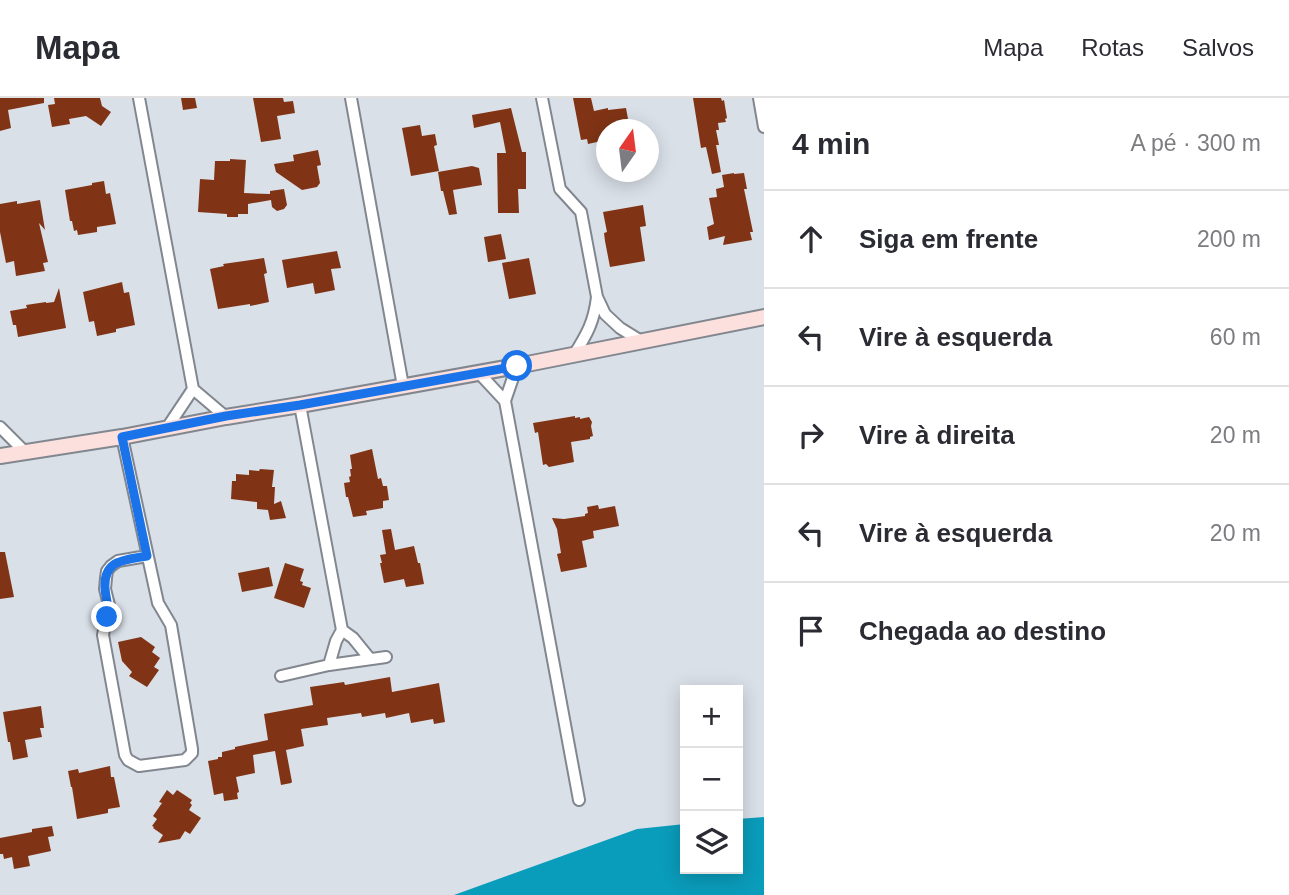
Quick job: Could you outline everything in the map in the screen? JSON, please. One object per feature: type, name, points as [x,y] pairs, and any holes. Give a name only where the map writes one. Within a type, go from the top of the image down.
[{"type":"street","points":[[138,98],[193,389],[226,416]]},
{"type":"street","points":[[351,98],[403,386]]},
{"type":"street","points":[[541,98],[560,188],[580,212],[597,297],[605,314],[620,328],[641,341]]},
{"type":"street","points":[[759,98],[764,127]]},
{"type":"street","points":[[574,355],[588,334],[597,297]]},
{"type":"street","points":[[0,456],[122,437],[226,416],[517,366],[761,314]]},
{"type":"street","points":[[517,366],[505,401],[579,800]]},
{"type":"street","points":[[478,372],[505,401]]},
{"type":"street","points":[[167,428],[193,389]]},
{"type":"street","points":[[300,405],[342,629],[329,665]]},
{"type":"street","points":[[0,427],[25,452]]},
{"type":"street","points":[[122,437],[158,603],[171,625],[192,749],[192,753],[185,760],[139,765],[128,760],[125,754],[103,635],[109,605],[105,589],[107,571],[118,561],[147,556]]},
{"type":"street","points":[[342,629],[370,659]]},
{"type":"street","points":[[281,676],[329,665],[386,657]]},
{"type":"water","points":[[764,817],[764,895],[454,895],[637,829],[680,825],[680,874],[743,874],[743,819]]},
{"type":"building","points":[[0,98],[44,98],[44,103],[8,110],[11,128],[0,131]]},
{"type":"building","points":[[54,98],[100,98],[102,106],[111,112],[101,126],[86,116],[69,119],[70,124],[52,127],[48,105],[55,104]]},
{"type":"building","points":[[181,98],[195,98],[197,108],[183,110]]},
{"type":"building","points":[[253,98],[283,98],[284,102],[293,101],[295,113],[277,116],[281,139],[261,142]]},
{"type":"building","points":[[573,98],[591,98],[594,111],[626,108],[628,119],[596,119],[596,142],[588,144],[587,139],[581,140]]},
{"type":"building","points":[[693,98],[724,100],[726,122],[718,123],[719,130],[716,130],[721,172],[712,174],[706,147],[701,148]]},
{"type":"building","points":[[511,108],[522,152],[526,152],[526,189],[518,189],[519,213],[498,213],[497,153],[506,153],[500,122],[474,128],[472,115]]},
{"type":"building","points":[[420,125],[422,136],[435,134],[437,145],[434,146],[439,171],[411,176],[402,128]]},
{"type":"building","points":[[318,150],[321,165],[317,166],[320,183],[317,187],[302,190],[276,172],[274,164],[294,161],[293,155]]},
{"type":"building","points":[[246,160],[244,193],[270,194],[270,191],[284,189],[287,205],[284,209],[277,211],[272,207],[271,200],[248,204],[248,214],[238,214],[238,217],[198,212],[200,179],[214,180],[215,161]]},
{"type":"building","points":[[472,166],[479,168],[482,185],[453,190],[457,214],[449,215],[438,172]]},
{"type":"building","points":[[744,173],[752,240],[723,245],[725,236],[709,240],[707,227],[714,224],[709,198],[717,197],[716,189],[724,187],[722,175]]},
{"type":"building","points":[[104,181],[106,194],[110,193],[116,224],[97,227],[97,232],[78,235],[70,221],[65,190]]},
{"type":"building","points":[[40,200],[45,230],[39,223],[48,262],[43,263],[45,271],[16,276],[14,261],[6,263],[0,232],[0,204]]},
{"type":"building","points":[[643,205],[646,226],[640,227],[645,261],[610,267],[603,212]]},
{"type":"building","points":[[501,234],[506,259],[488,262],[484,237]]},
{"type":"building","points":[[337,251],[341,268],[331,269],[335,290],[315,294],[313,283],[287,288],[282,260]]},
{"type":"building","points":[[264,258],[269,302],[218,309],[210,269],[224,266],[223,264]]},
{"type":"building","points":[[529,258],[536,294],[509,299],[502,263]]},
{"type":"building","points":[[122,282],[124,293],[129,292],[135,325],[97,336],[94,321],[89,322],[83,292]]},
{"type":"building","points":[[59,288],[66,328],[18,337],[10,311],[27,308],[26,305],[54,302]]},
{"type":"building","points":[[575,416],[580,419],[589,417],[593,436],[590,439],[571,442],[574,462],[549,467],[543,465],[538,432],[535,433],[533,423]]},
{"type":"building","points":[[372,449],[378,479],[381,478],[383,486],[387,486],[389,500],[383,501],[383,508],[366,511],[367,515],[353,517],[344,483],[350,482],[350,455]]},
{"type":"building","points":[[249,470],[274,470],[274,504],[281,501],[286,518],[270,520],[268,510],[257,509],[257,502],[231,499],[232,481],[236,481],[236,474],[249,475]]},
{"type":"building","points":[[598,505],[599,509],[615,506],[619,526],[593,531],[594,538],[582,541],[587,567],[561,572],[557,554],[561,553],[557,529],[552,518],[585,516],[588,513],[587,507]]},
{"type":"building","points":[[391,529],[395,550],[414,546],[424,584],[406,587],[404,579],[384,583],[380,563],[380,555],[386,554],[382,530]]},
{"type":"building","points":[[0,552],[5,552],[14,597],[0,599]]},
{"type":"building","points":[[285,563],[304,569],[300,581],[303,582],[302,585],[311,588],[304,608],[274,598]]},
{"type":"building","points":[[269,567],[273,586],[242,592],[238,573]]},
{"type":"building","points":[[141,637],[155,647],[152,652],[160,658],[154,667],[159,670],[147,687],[129,676],[132,672],[122,661],[118,642]]},
{"type":"building","points":[[390,677],[392,692],[439,683],[445,722],[434,724],[433,719],[411,723],[409,713],[386,718],[385,713],[362,717],[361,713],[327,718],[328,725],[301,729],[304,746],[286,750],[291,783],[281,785],[275,751],[253,755],[255,773],[236,777],[238,799],[224,801],[223,793],[214,795],[208,761],[222,757],[222,752],[235,747],[268,740],[264,714],[313,705],[310,687],[344,682],[345,685]]},
{"type":"building","points":[[41,706],[44,728],[40,728],[42,737],[25,740],[28,757],[13,760],[3,712]]},
{"type":"building","points":[[110,766],[120,807],[108,809],[108,813],[77,819],[68,771],[78,769],[79,773]]},
{"type":"building","points":[[167,790],[173,795],[177,790],[192,800],[189,810],[201,818],[190,834],[185,831],[180,839],[158,843],[163,835],[153,828],[157,819],[153,816]]},
{"type":"building","points":[[52,826],[54,836],[48,837],[51,851],[28,856],[30,866],[14,869],[12,857],[4,859],[3,854],[0,854],[0,838]]},
{"type":"route","points":[[107,617],[107,571],[118,561],[147,556],[122,437],[226,416],[517,366]]}]
